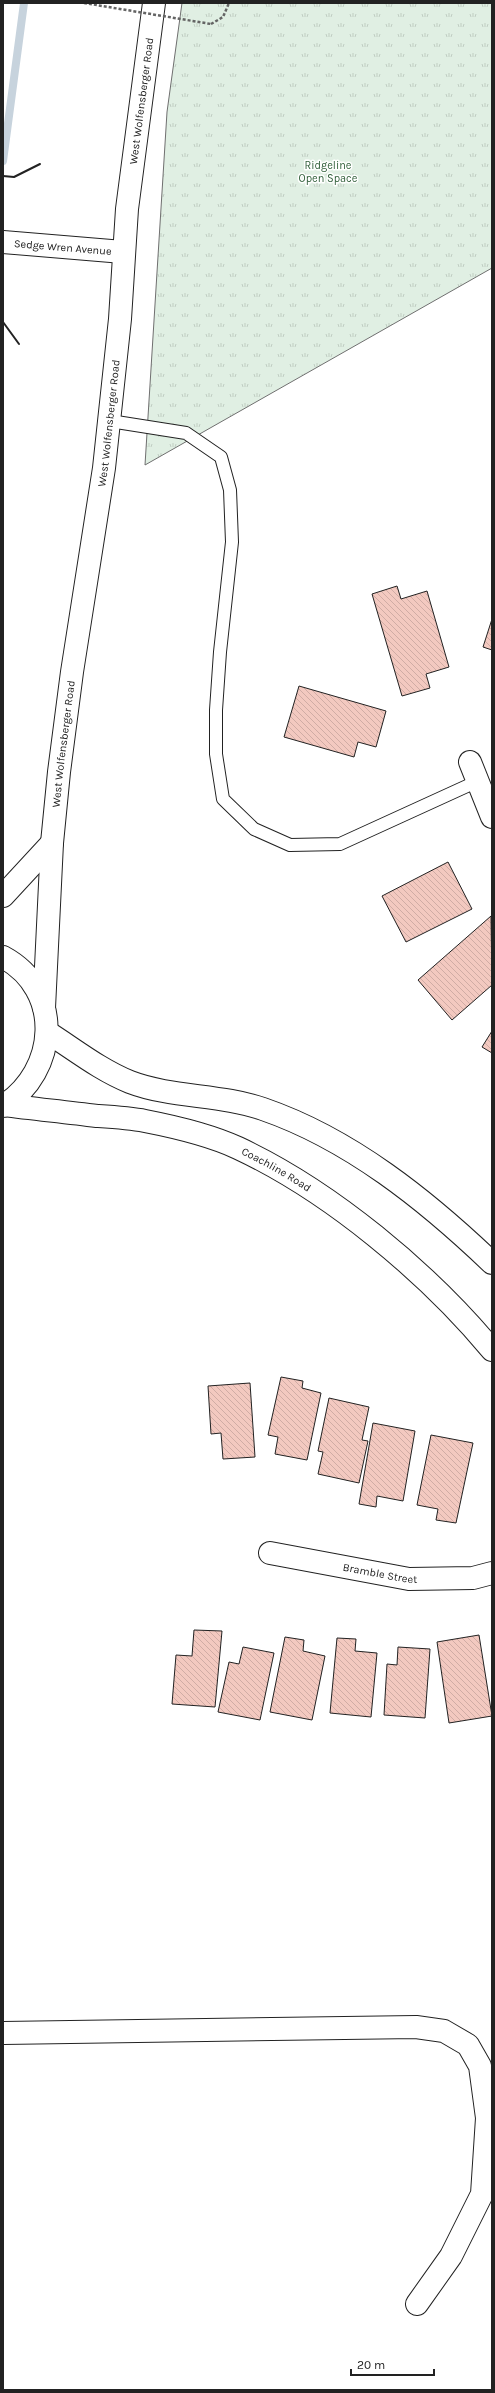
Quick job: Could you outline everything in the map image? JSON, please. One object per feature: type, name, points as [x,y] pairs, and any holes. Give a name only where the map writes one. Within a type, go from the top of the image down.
[{"type":"main road","name":"West Wolfensberger Road","points":[[44,1008],[52,843],[72,672],[110,422],[120,319],[123,252],[154,3]]},
{"type":"main road","name":"Sedge Wren Avenue","points":[[3,242],[123,252]]},
{"type":"main road","points":[[474,772],[492,817]]},
{"type":"main road","points":[[3,896],[52,843]]},
{"type":"main road","points":[[3,957],[26,975],[37,990],[44,1008],[47,1032],[44,1054],[36,1074],[22,1092],[3,1106]]},
{"type":"main road","points":[[47,1032],[102,1068],[130,1082],[262,1109],[305,1126],[389,1177],[459,1232],[492,1262]]},
{"type":"main road","name":"Coachline Road","points":[[3,1106],[144,1121],[194,1133],[237,1148],[277,1169],[364,1228],[406,1261],[443,1296],[492,1350]]},
{"type":"main road","name":"Bramble Street","points":[[270,1553],[408,1579],[473,1578],[492,1573]]},
{"type":"main road","points":[[3,2033],[416,2027],[444,2031],[468,2045],[480,2066],[487,2118],[482,2194],[451,2256],[417,2304]]},
{"type":"lane","points":[[110,422],[186,433],[221,457],[230,490],[232,542],[220,652],[216,710],[216,754],[223,799],[254,829],[290,845],[340,844],[474,772]]},
{"type":"path","points":[[84,3],[211,24],[223,17],[229,3]]},
{"type":"green space","name":"Ridgeline Open Space","points":[[182,3],[492,3],[492,268],[145,465],[167,112]]},
{"type":"building","points":[[397,586],[401,599],[427,591],[449,667],[426,674],[430,688],[402,696],[372,594]]},
{"type":"building","points":[[492,619],[492,650],[483,647]]},
{"type":"building","points":[[299,686],[386,711],[376,747],[358,742],[354,757],[284,737]]},
{"type":"building","points":[[448,862],[472,909],[406,942],[382,896]]},
{"type":"building","points":[[491,916],[492,985],[452,1020],[418,980]]},
{"type":"building","points":[[492,1031],[492,1053],[482,1047]]},
{"type":"building","points":[[281,1377],[303,1381],[302,1388],[321,1393],[307,1460],[275,1454],[278,1437],[268,1435]]},
{"type":"building","points":[[250,1383],[255,1457],[223,1459],[221,1433],[211,1434],[208,1386]]},
{"type":"building","points":[[329,1398],[369,1407],[362,1440],[368,1441],[359,1483],[318,1474],[323,1452],[318,1451]]},
{"type":"building","points":[[373,1423],[415,1431],[403,1501],[377,1496],[376,1507],[359,1504]]},
{"type":"building","points":[[431,1435],[473,1443],[456,1523],[436,1520],[438,1509],[417,1505]]},
{"type":"building","points":[[194,1630],[222,1631],[215,1707],[172,1704],[176,1655],[192,1656]]},
{"type":"building","points":[[479,1635],[492,1716],[449,1723],[437,1642]]},
{"type":"building","points":[[285,1637],[304,1640],[303,1651],[325,1656],[312,1720],[270,1712]]},
{"type":"building","points":[[337,1638],[356,1639],[355,1651],[377,1653],[371,1717],[330,1713]]},
{"type":"building","points":[[243,1647],[274,1653],[260,1720],[218,1712],[229,1662],[239,1664]]},
{"type":"building","points":[[398,1647],[430,1649],[425,1718],[384,1715],[387,1664],[397,1665]]},
{"type":"waterway","points":[[3,161],[24,3]]},
{"type":"wall","points":[[3,176],[14,177],[40,164]]},
{"type":"wall","points":[[3,322],[19,344]]}]
